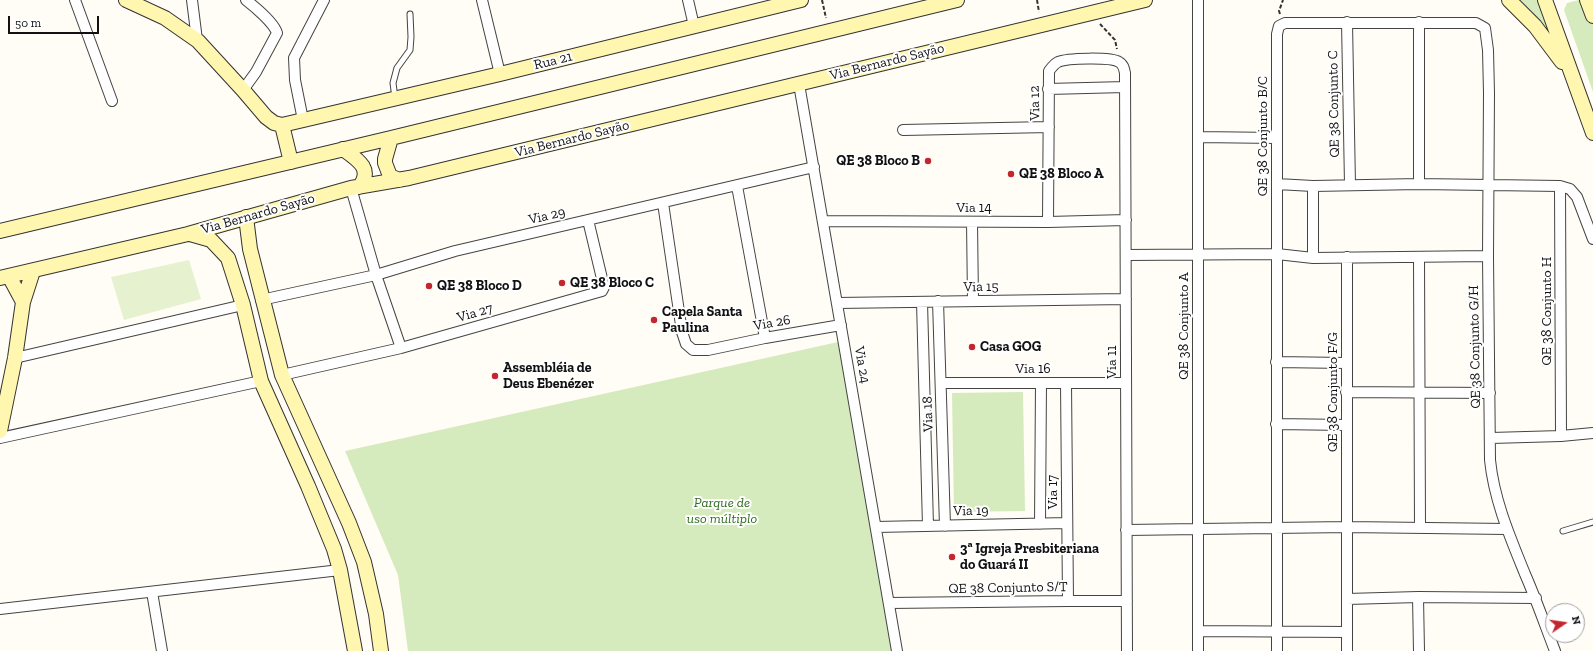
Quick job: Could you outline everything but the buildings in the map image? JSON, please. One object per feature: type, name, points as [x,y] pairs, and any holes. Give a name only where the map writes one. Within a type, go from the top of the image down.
[{"type":"main road","points":[[126,0],[165,18],[197,40],[244,90],[266,117],[274,123],[282,125],[291,162]]},
{"type":"main road","name":"Rua 21","points":[[282,125],[500,74],[801,0]]},
{"type":"main road","points":[[0,231],[391,138],[957,0]]},
{"type":"main road","name":"Via Bernardo Sayão","points":[[5,277],[188,234],[355,188],[409,178],[800,84],[1094,6],[1110,9],[1145,0]]},
{"type":"main road","points":[[1510,0],[1535,26],[1574,81]]},
{"type":"main road","points":[[1587,0],[1593,16]]},
{"type":"main road","points":[[1546,1],[1593,133]]},
{"type":"main road","points":[[391,138],[385,158],[388,173],[390,176],[398,180],[409,178]]},
{"type":"main road","points":[[343,149],[360,161],[363,168],[365,175],[363,182],[355,188]]},
{"type":"main road","points":[[246,217],[250,249],[261,300],[282,374],[349,523],[364,562],[376,614],[380,651]]},
{"type":"main road","points":[[188,234],[211,240],[228,258],[243,305],[261,380],[327,530],[340,570],[355,651]]},
{"type":"main road","points":[[0,431],[15,358],[23,302],[33,271]]},
{"type":"main road","points":[[5,277],[23,302]]},
{"type":"main road","points":[[299,467],[319,458]]},
{"type":"main road","points":[[308,486],[316,479],[327,475]]},
{"type":"street","points":[[75,0],[112,101]]},
{"type":"street","points":[[192,0],[197,40]]},
{"type":"street","points":[[244,90],[256,72],[277,33],[276,29],[246,0]]},
{"type":"street","points":[[303,120],[295,80],[294,58],[324,0]]},
{"type":"street","points":[[482,0],[500,74]]},
{"type":"street","points":[[688,0],[694,26]]},
{"type":"street","name":"QE 38 Conjunto A","points":[[1198,0],[1198,651]]},
{"type":"street","points":[[1347,22],[1419,22],[1419,184]]},
{"type":"street","name":"QE 38 Conjunto B/C","points":[[1277,651],[1277,34],[1279,26],[1285,23],[1347,22]]},
{"type":"street","name":"QE 38 Conjunto C","points":[[1347,22],[1350,185]]},
{"type":"street","name":"QE 38 Conjunto G/H","points":[[1419,22],[1476,23],[1483,26],[1485,31],[1489,93],[1488,256],[1492,480],[1507,529],[1536,598],[1555,651]]},
{"type":"street","name":"Via 12","points":[[1048,222],[1049,71],[1057,63],[1074,60],[1112,59],[1119,62]]},
{"type":"street","name":"Via 11","points":[[1119,62],[1124,67],[1125,73],[1127,651]]},
{"type":"street","name":"Via 24","points":[[800,84],[897,651]]},
{"type":"street","points":[[1048,89],[1125,88]]},
{"type":"street","points":[[903,130],[1049,127]]},
{"type":"street","points":[[1198,138],[1277,138]]},
{"type":"street","name":"Via 29","points":[[376,275],[456,252],[814,167]]},
{"type":"street","points":[[1277,184],[1313,186],[1419,184],[1560,186],[1572,191],[1593,239]]},
{"type":"street","points":[[737,186],[765,338]]},
{"type":"street","points":[[1313,186],[1313,258]]},
{"type":"street","name":"QE 38 Conjunto H","points":[[1560,186],[1561,436]]},
{"type":"street","points":[[355,188],[376,275],[401,348]]},
{"type":"street","name":"Via 26","points":[[663,203],[682,332],[686,344],[692,350],[697,351],[841,325]]},
{"type":"street","name":"Via 27","points":[[282,374],[401,348],[602,291],[604,287],[588,220]]},
{"type":"street","name":"Via 14","points":[[823,221],[1048,222],[1126,220]]},
{"type":"street","points":[[972,222],[973,301]]},
{"type":"street","points":[[1126,255],[1277,254],[1313,258],[1488,256]]},
{"type":"street","points":[[1419,256],[1420,528]]},
{"type":"street","name":"QE 38 Conjunto F/G","points":[[1347,257],[1347,651]]},
{"type":"street","points":[[261,300],[376,275]]},
{"type":"street","name":"Via 15","points":[[837,303],[1126,299]]},
{"type":"street","name":"Via 18","points":[[922,302],[928,526]]},
{"type":"street","name":"Via 18","points":[[938,302],[945,526]]},
{"type":"street","points":[[15,358],[243,305]]},
{"type":"street","points":[[1276,362],[1346,363]]},
{"type":"street","points":[[0,438],[261,380]]},
{"type":"street","name":"Via 16","points":[[941,383],[1126,383]]},
{"type":"street","name":"Via 17","points":[[1040,524],[1041,383]]},
{"type":"street","name":"Via 17","points":[[1066,383],[1068,601]]},
{"type":"street","points":[[1346,392],[1490,392]]},
{"type":"street","points":[[1276,424],[1346,425]]},
{"type":"street","points":[[1491,438],[1561,436],[1593,433]]},
{"type":"street","name":"Via 19","points":[[876,527],[1067,523]]},
{"type":"street","points":[[1126,530],[1347,527],[1507,529]]},
{"type":"street","points":[[0,609],[340,570]]},
{"type":"street","points":[[152,592],[162,651]]},
{"type":"street","points":[[1347,599],[1418,597],[1536,598]]},
{"type":"street","points":[[1418,597],[1419,651]]},
{"type":"street","name":"QE 38 Conjunto S/T","points":[[889,603],[1127,601]]},
{"type":"street","points":[[1198,631],[1347,632]]},
{"type":"lane","points":[[395,99],[393,83],[397,68],[410,50],[410,14]]},
{"type":"lane","points":[[1562,531],[1593,522]]},
{"type":"path","points":[[822,0],[830,31]]},
{"type":"path","points":[[1094,6],[1098,23],[1115,40],[1119,62]]},
{"type":"green space","points":[[1520,0],[1538,0],[1551,34]]},
{"type":"green space","points":[[1579,0],[1584,2],[1593,25],[1593,92],[1564,10],[1567,3]]},
{"type":"green space","points":[[189,260],[201,299],[124,320],[111,277]]},
{"type":"green space","name":"Parque de uso múltiplo","points":[[838,342],[892,651],[408,651],[398,575],[345,451]]},
{"type":"green space","points":[[1023,392],[1025,511],[954,512],[952,393]]},
{"type":"place","name":"QE 38 Bloco B","points":[[928,161]]},
{"type":"place","name":"QE 38 Bloco A","points":[[1011,174]]},
{"type":"place","name":"QE 38 Bloco C","points":[[562,283]]},
{"type":"place","name":"QE 38 Bloco D","points":[[429,286]]},
{"type":"place","name":"Capela Santa Paulina","points":[[654,320]]},
{"type":"place","name":"Casa GOG","points":[[972,347]]},
{"type":"place","name":"Assembléia de Deus Ebenézer","points":[[495,376]]},
{"type":"place","name":"3ª Igreja Presbiteriana do Guará II","points":[[952,557]]}]
